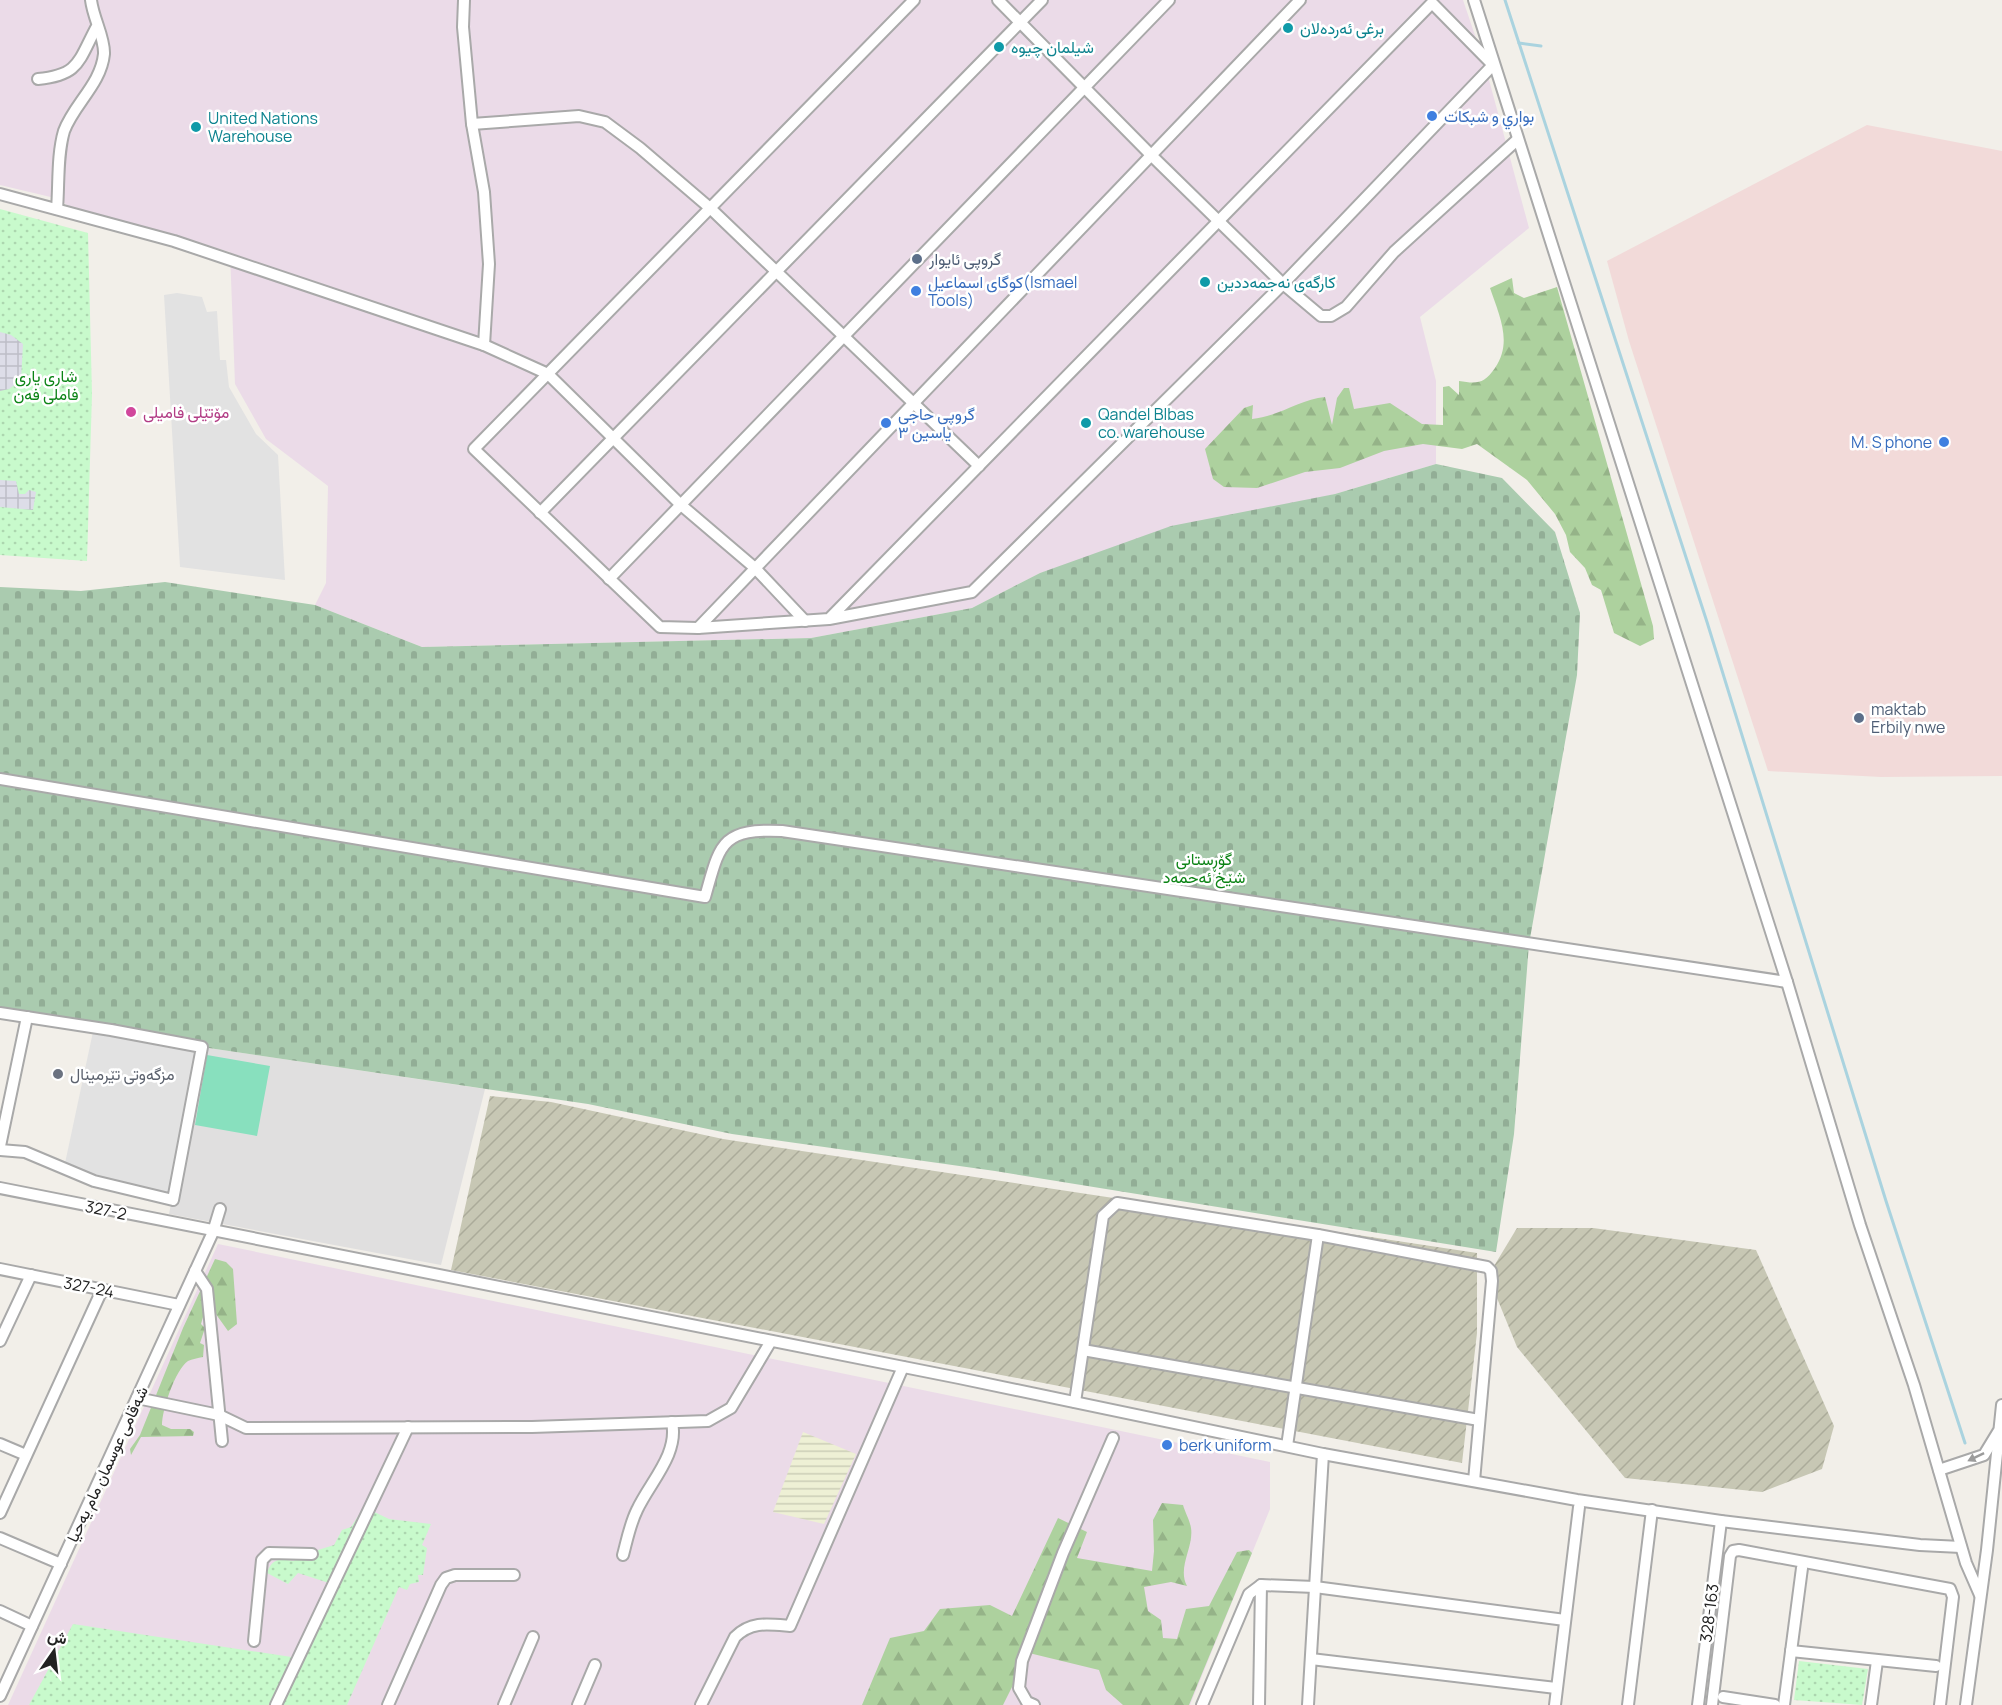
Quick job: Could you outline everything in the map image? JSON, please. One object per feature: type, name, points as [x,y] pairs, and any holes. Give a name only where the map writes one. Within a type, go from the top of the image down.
[{"type":"street","points":[[57,209],[64,132],[94,83],[102,63],[104,48],[96,28],[92,0]]},
{"type":"street","points":[[464,0],[463,27],[472,123],[484,192],[489,264],[484,345]]},
{"type":"street","points":[[915,0],[474,449],[660,627],[698,628],[829,619],[972,592],[1283,284],[1493,65]]},
{"type":"street","points":[[998,0],[1283,284],[1322,316],[1331,316],[1346,307],[1394,252],[1517,140]]},
{"type":"street","points":[[540,513],[1042,0]]},
{"type":"street","points":[[609,579],[1169,0]]},
{"type":"street","points":[[698,628],[1300,0]]},
{"type":"street","points":[[1474,0],[1517,140],[1597,379],[1787,982],[1860,1225],[1914,1385],[1961,1547],[1980,1595]]},
{"type":"street","points":[[829,619],[1221,222],[1433,2],[1493,65]]},
{"type":"street","points":[[38,79],[61,77],[71,70],[96,28]]},
{"type":"street","points":[[472,123],[579,116],[605,122],[640,148],[710,208],[979,466]]},
{"type":"street","points":[[0,194],[174,241],[484,345],[548,374],[681,505],[756,568],[805,621]]},
{"type":"street","points":[[0,779],[705,897],[716,855],[723,846],[747,832],[782,831],[1787,982]]},
{"type":"street","points":[[0,1013],[27,1017],[202,1047],[173,1200],[94,1181],[25,1152],[0,1148],[4,1109],[27,1017]]},
{"type":"street","name":"327-2","points":[[0,1188],[903,1367],[1323,1454],[1721,1521],[1920,1545],[1961,1547]]},
{"type":"street","points":[[1076,1402],[1103,1216],[1117,1203],[1318,1235],[1486,1268],[1491,1271],[1492,1281],[1474,1481]]},
{"type":"street","name":"شەقامی عوسمان مام یەحیا","points":[[0,1696],[213,1232],[220,1209]]},
{"type":"street","points":[[1287,1446],[1318,1235]]},
{"type":"street","name":"327-24","points":[[0,1269],[179,1305]]},
{"type":"street","points":[[195,1271],[207,1289],[222,1441]]},
{"type":"street","points":[[0,1341],[31,1275]]},
{"type":"street","points":[[0,1513],[102,1290]]},
{"type":"street","points":[[137,1398],[219,1415],[246,1428],[708,1421],[731,1408],[771,1341]]},
{"type":"street","points":[[1083,1350],[1295,1390],[1479,1420]]},
{"type":"street","points":[[701,1705],[735,1637],[743,1629],[752,1625],[790,1626],[903,1367]]},
{"type":"street","points":[[1966,1705],[2002,1405]]},
{"type":"street","points":[[623,1555],[636,1513],[670,1453],[675,1437],[672,1422]]},
{"type":"street","points":[[276,1705],[408,1427]]},
{"type":"street","points":[[1939,1470],[1984,1455],[2000,1429]]},
{"type":"street","points":[[1028,1704],[1019,1688],[1022,1661],[1063,1553],[1113,1438]]},
{"type":"street","points":[[0,1444],[26,1455]]},
{"type":"street","points":[[1308,1705],[1323,1454]]},
{"type":"street","points":[[1555,1705],[1579,1507]]},
{"type":"street","points":[[1628,1705],[1652,1510]]},
{"type":"street","name":"328-163","points":[[1698,1705],[1721,1521]]},
{"type":"street","points":[[0,1538],[61,1564]]},
{"type":"street","points":[[1712,1705],[1729,1567],[1733,1551],[1740,1550],[1950,1589],[1953,1597],[1940,1705]]},
{"type":"street","points":[[254,1641],[262,1560],[265,1555],[312,1554]]},
{"type":"street","points":[[1715,1565],[1729,1567]]},
{"type":"street","points":[[1784,1705],[1802,1569]]},
{"type":"street","points":[[388,1705],[446,1578],[455,1575],[514,1575]]},
{"type":"street","points":[[1259,1705],[1261,1585]]},
{"type":"street","points":[[1202,1705],[1249,1594],[1261,1585],[1315,1587],[1565,1620]]},
{"type":"street","points":[[0,1611],[32,1626]]},
{"type":"street","points":[[504,1705],[533,1637]]},
{"type":"street","points":[[1791,1651],[1936,1666]]},
{"type":"street","points":[[1311,1659],[1557,1688]]},
{"type":"street","points":[[1871,1705],[1876,1661]]},
{"type":"street","points":[[578,1705],[595,1665]]},
{"type":"street","points":[[1723,1697],[1775,1705]]},
{"type":"shaded area","points":[[0,0],[1463,0],[1485,65],[1529,228],[1420,317],[1436,381],[1436,464],[1335,494],[1040,573],[972,608],[811,638],[422,647],[315,605],[326,583],[328,486],[266,439],[235,384],[230,252],[71,208],[59,199],[0,185]]},
{"type":"shaded area","points":[[1867,125],[2002,151],[2002,776],[1881,777],[1768,771],[1629,341],[1607,261]]},
{"type":"shaded area","points":[[177,293],[202,297],[207,312],[217,311],[220,360],[226,360],[229,387],[256,434],[278,455],[285,580],[180,567],[164,295]]},
{"type":"shaded area","points":[[0,332],[11,335],[23,344],[21,380],[9,389],[0,391]]},
{"type":"shaded area","points":[[0,480],[16,481],[19,494],[25,494],[29,490],[36,492],[33,510],[0,507]]},
{"type":"shaded area","points":[[94,1027],[202,1047],[173,1200],[64,1168]]},
{"type":"shaded area","points":[[202,1047],[485,1089],[441,1265],[169,1214]]},
{"type":"shaded area","points":[[490,1096],[551,1102],[723,1139],[1477,1253],[1477,1333],[1462,1463],[451,1270]]},
{"type":"shaded area","points":[[1517,1228],[1593,1228],[1756,1250],[1834,1426],[1822,1469],[1762,1492],[1625,1478],[1517,1347],[1488,1276]]},
{"type":"shaded area","points":[[218,1244],[1270,1462],[1270,1509],[1190,1705],[8,1705]]},
{"type":"shaded area","points":[[803,1432],[856,1454],[824,1524],[773,1512]]},
{"type":"green space","name":"شاری یاری فاملی فەن","points":[[0,209],[88,233],[92,394],[87,561],[0,555]]},
{"type":"green space","points":[[1512,278],[1514,293],[1524,298],[1557,287],[1653,626],[1654,639],[1640,646],[1614,633],[1601,590],[1592,585],[1585,568],[1570,552],[1566,535],[1555,514],[1527,480],[1477,444],[1462,449],[1423,444],[1384,451],[1340,468],[1305,472],[1257,488],[1224,487],[1213,479],[1205,449],[1244,408],[1253,405],[1252,419],[1262,418],[1316,398],[1325,397],[1332,425],[1337,398],[1344,388],[1349,388],[1354,409],[1390,403],[1422,424],[1443,425],[1443,387],[1449,386],[1459,395],[1459,381],[1480,382],[1484,380],[1495,368],[1500,358],[1504,338],[1503,328],[1490,288]]},
{"type":"green space","name":"گۆڕستانی شێخ ئەحمەد","points":[[1436,464],[1502,478],[1555,532],[1580,613],[1577,675],[1529,944],[1514,1134],[1496,1252],[995,1171],[732,1134],[588,1104],[202,1047],[0,1013],[0,587],[81,591],[165,582],[315,605],[422,647],[811,638],[972,608],[1040,573],[1171,526],[1335,494]]},
{"type":"green space","points":[[207,1055],[270,1066],[257,1136],[195,1125]]},
{"type":"green space","points":[[215,1259],[226,1262],[233,1269],[237,1324],[228,1331],[213,1310],[205,1310],[201,1324],[205,1328],[200,1343],[204,1345],[203,1357],[188,1361],[178,1373],[170,1391],[162,1425],[171,1429],[190,1429],[194,1432],[193,1436],[141,1437],[131,1455],[130,1449],[140,1435],[183,1328]]},
{"type":"green space","points":[[1162,1503],[1183,1505],[1191,1535],[1184,1572],[1187,1586],[1171,1582],[1144,1587],[1148,1611],[1161,1620],[1163,1638],[1177,1639],[1186,1609],[1209,1606],[1237,1552],[1249,1550],[1252,1553],[1189,1705],[1123,1705],[1106,1690],[1099,1670],[1029,1653],[1003,1705],[862,1705],[890,1638],[924,1631],[940,1609],[990,1605],[1012,1616],[1058,1518],[1087,1532],[1077,1558],[1152,1571],[1153,1520]]},
{"type":"green space","points":[[364,1507],[389,1519],[431,1524],[422,1545],[427,1548],[423,1575],[418,1575],[419,1582],[410,1584],[407,1590],[399,1587],[347,1705],[29,1705],[73,1624],[298,1658],[329,1583],[298,1573],[288,1584],[267,1573],[269,1568],[277,1561],[294,1561],[297,1557],[316,1557],[318,1550],[334,1545],[342,1530],[351,1527]]},
{"type":"green space","points":[[1799,1661],[1868,1669],[1862,1705],[1794,1700]]},
{"type":"waterway","points":[[1505,0],[1707,622],[1886,1201],[1965,1443]]},
{"type":"waterway","points":[[1519,43],[1541,46]]},
{"type":"place","name":"برغی ئەردەلان","points":[[1288,28]]},
{"type":"place","name":"شيلمان چیوه","points":[[999,47]]},
{"type":"place","name":"بواري و شبكات","points":[[1432,116]]},
{"type":"place","name":"United Nations Warehouse","points":[[196,127]]},
{"type":"place","name":"گروپى ئايوار","points":[[917,259]]},
{"type":"place","name":"کارگەی نەجمەددین","points":[[1205,282]]},
{"type":"place","name":"كوگای اسماعیل(Ismael Tools)","points":[[916,291]]},
{"type":"place","name":"مۆتێلی فامیلی","points":[[131,412]]},
{"type":"place","name":"گروپی حاجی یاسین ٣","points":[[886,423]]},
{"type":"place","name":"Qandel Blbas co. warehouse","points":[[1086,423]]},
{"type":"place","name":"M. S phone","points":[[1944,442]]},
{"type":"place","name":"maktab Erbily nwe","points":[[1859,718]]},
{"type":"place","name":"مزگەوتی تێرمینال","points":[[58,1074]]},
{"type":"place","name":"berk uniform","points":[[1167,1445]]}]
